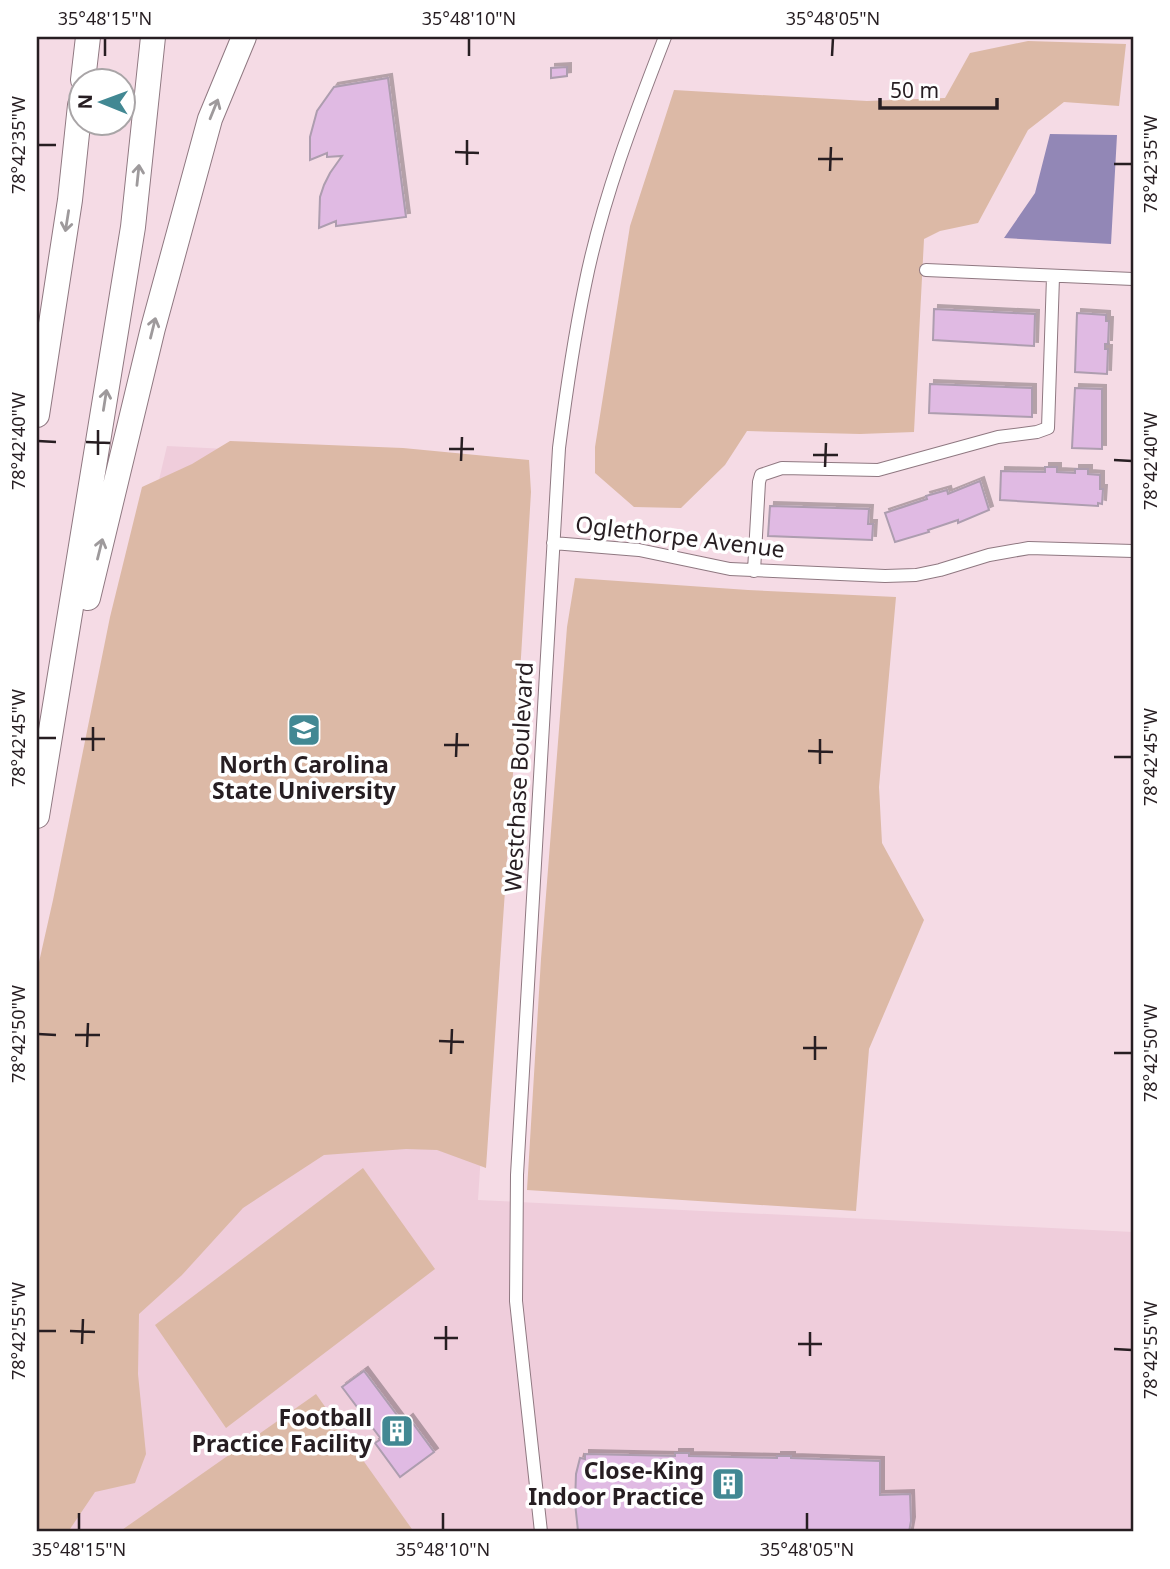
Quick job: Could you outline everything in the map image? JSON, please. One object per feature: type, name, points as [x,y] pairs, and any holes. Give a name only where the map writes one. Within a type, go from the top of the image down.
[{"type":"highway","points":[[85,66],[88,37]]},
{"type":"highway","points":[[37,816],[133,227],[153,37]]},
{"type":"highway","points":[[43,782],[153,328],[195,171],[210,119],[244,37]]},
{"type":"highway","points":[[37,415],[70,200],[77,136]]},
{"type":"street","name":"Westchase Boulevard","points":[[541,1532],[516,1301],[517,1187],[559,447],[585,283],[605,204],[665,37]]},
{"type":"street","points":[[926,270],[1133,279]]},
{"type":"street","points":[[754,571],[759,482],[761,475],[767,472],[782,468],[878,470],[998,437],[1048,428],[1053,277]]},
{"type":"street","name":"Oglethorpe Avenue","points":[[553,543],[639,550],[730,569],[885,576],[916,575],[946,569],[989,555],[1029,548],[1133,551]]},
{"type":"shaded area","points":[[1028,41],[1126,44],[1119,106],[1064,102],[1028,130],[978,223],[940,231],[924,239],[914,432],[860,434],[747,431],[725,465],[681,508],[634,507],[595,473],[595,447],[630,226],[674,90],[867,101],[945,98],[970,53]]},
{"type":"shaded area","points":[[1050,134],[1117,135],[1111,244],[1004,238],[1035,193]]},
{"type":"shaded area","points":[[230,441],[403,448],[529,460],[531,492],[521,657],[486,1168],[437,1150],[406,1149],[324,1155],[243,1208],[182,1275],[139,1314],[138,1374],[146,1454],[135,1483],[95,1492],[68,1532],[37,1532],[37,971],[110,617],[142,487],[192,464]]},
{"type":"shaded area","name":"North Carolina State University","points":[[167,446],[525,464],[478,1200],[1133,1232],[1133,1532],[37,1532],[37,996]]},
{"type":"shaded area","points":[[575,578],[896,597],[879,787],[882,843],[924,920],[869,1049],[856,1211],[527,1190],[541,959],[567,627]]},
{"type":"shaded area","points":[[363,1168],[435,1269],[226,1428],[155,1325]]},
{"type":"shaded area","points":[[316,1394],[414,1532],[119,1532]]},
{"type":"building","points":[[567,67],[567,76],[551,78],[551,68]]},
{"type":"building","points":[[388,78],[406,217],[336,226],[336,221],[319,228],[320,197],[330,173],[342,156],[327,157],[327,153],[310,160],[310,137],[317,111],[334,87]]},
{"type":"building","points":[[934,309],[1035,314],[1034,346],[933,340]]},
{"type":"building","points":[[1077,313],[1106,315],[1106,321],[1109,321],[1108,344],[1105,344],[1105,349],[1108,349],[1107,374],[1075,372]]},
{"type":"building","points":[[930,384],[1032,388],[1032,417],[929,413]]},
{"type":"building","points":[[1075,388],[1102,389],[1102,449],[1072,448]]},
{"type":"building","points":[[1045,467],[1057,467],[1057,472],[1075,473],[1075,469],[1088,469],[1088,474],[1100,475],[1102,504],[1098,503],[1098,506],[1000,500],[1001,471],[1045,472]]},
{"type":"building","points":[[980,481],[989,510],[958,523],[958,520],[895,542],[885,513],[927,499],[926,496],[947,490],[948,494]]},
{"type":"building","points":[[770,506],[869,509],[868,524],[873,524],[872,540],[768,536]]},
{"type":"building","name":"Football Practice Facility","points":[[364,1371],[403,1423],[409,1418],[434,1452],[400,1477],[375,1443],[381,1439],[342,1387]]},
{"type":"building","name":"Close-King Indoor Practice","points":[[675,1453],[689,1453],[689,1456],[791,1456],[880,1461],[880,1495],[910,1494],[909,1532],[578,1531],[575,1503],[576,1474],[580,1458],[585,1459],[585,1454],[675,1456]]},
{"type":"place","name":"North Carolina State University","points":[[304,730]]},
{"type":"place","name":"Football Practice Facility","points":[[397,1431]]},
{"type":"place","name":"Close-King Indoor Practice","points":[[728,1484]]}]
